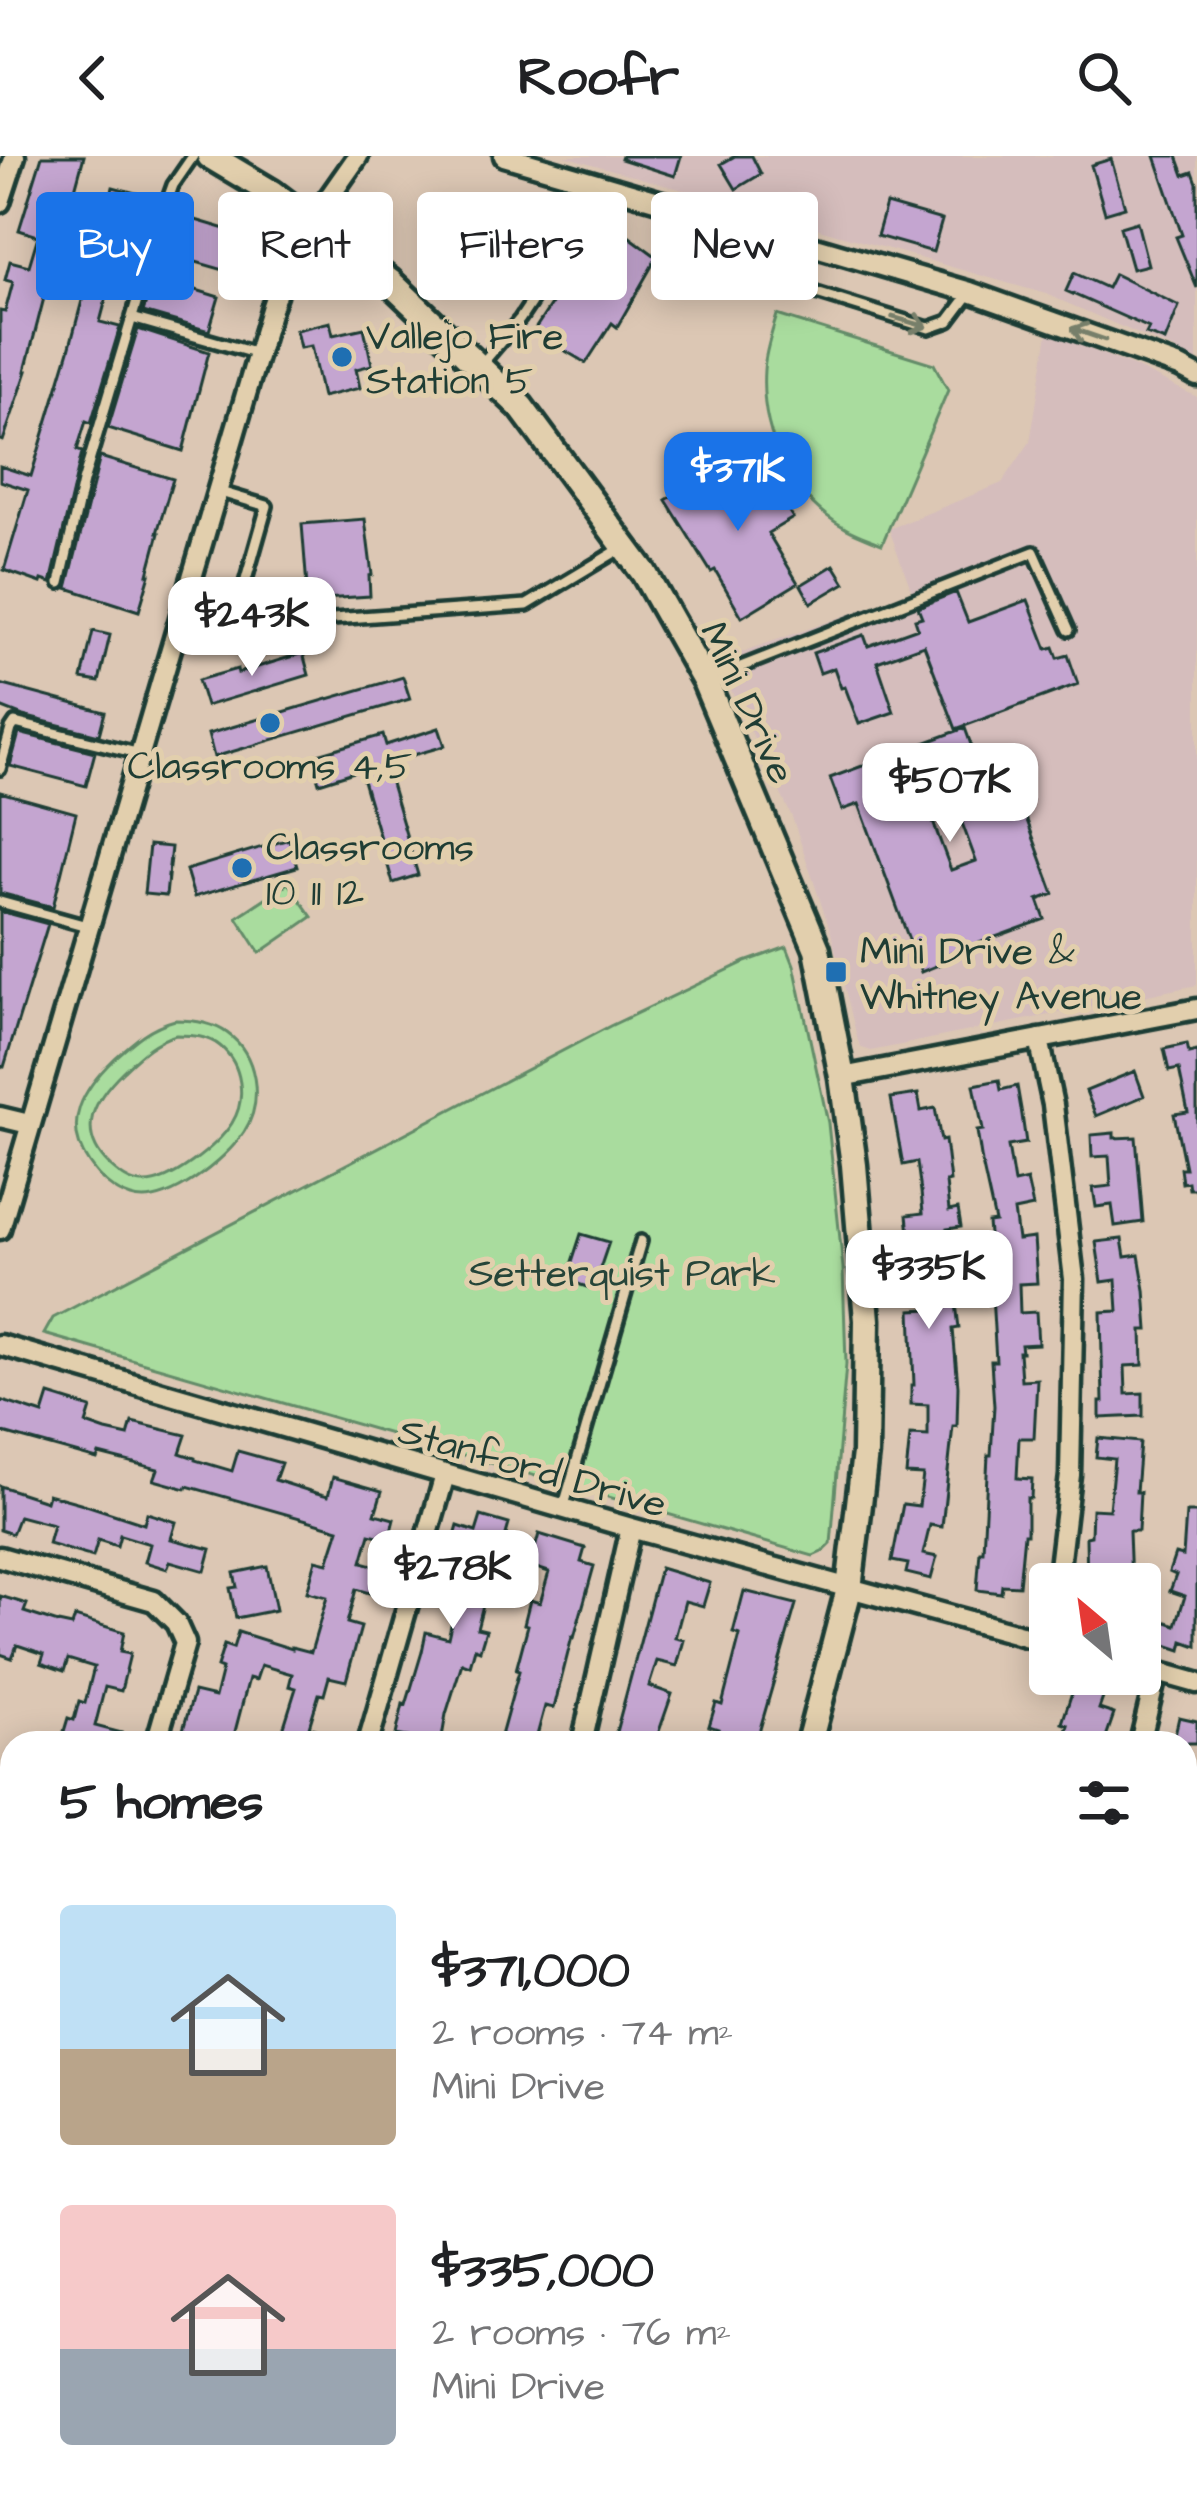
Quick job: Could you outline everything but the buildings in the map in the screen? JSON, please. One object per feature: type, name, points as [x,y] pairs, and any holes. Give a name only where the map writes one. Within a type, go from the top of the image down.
[{"type":"street","points":[[0,202],[15,156]]},
{"type":"street","name":"Mini Drive","points":[[210,156],[269,192]]},
{"type":"street","points":[[333,192],[358,156]]},
{"type":"street","points":[[504,156],[651,199]]},
{"type":"street","points":[[818,248],[970,292],[1197,376]]},
{"type":"street","name":"Mini Drive","points":[[393,285],[521,406],[644,573],[705,681],[817,949],[854,1165],[867,1320],[865,1453],[849,1589],[812,1731]]},
{"type":"street","points":[[0,1229],[276,300]]},
{"type":"street","points":[[842,1077],[1197,1010]]},
{"type":"street","points":[[1039,1039],[1053,1105],[1074,1279],[1070,1475],[1060,1563]]},
{"type":"street","points":[[0,1117],[29,1124]]},
{"type":"street","name":"Stanford Drive","points":[[0,1345],[1029,1637]]},
{"type":"street","points":[[371,1731],[445,1475]]},
{"type":"street","points":[[585,1731],[631,1528]]},
{"type":"street","points":[[0,1557],[154,1601],[176,1624],[184,1643],[159,1731]]},
{"type":"street","points":[[176,1624],[194,1610]]},
{"type":"street","points":[[1161,1673],[1197,1683]]},
{"type":"street","points":[[1141,1731],[1146,1695]]},
{"type":"lane","points":[[60,583],[83,482],[173,184],[193,156]]},
{"type":"lane","points":[[479,367],[520,319],[577,233],[595,182]]},
{"type":"lane","points":[[818,294],[929,328],[950,320],[970,292]]},
{"type":"lane","points":[[132,318],[258,354]]},
{"type":"lane","points":[[217,491],[267,506],[238,608],[333,620],[527,604],[624,547]]},
{"type":"lane","points":[[705,681],[1034,552],[1070,630]]},
{"type":"lane","points":[[0,770],[15,723],[141,754]]},
{"type":"lane","points":[[0,902],[88,927]]},
{"type":"lane","points":[[563,1508],[641,1241]]},
{"type":"shaded area","points":[[564,156],[1197,156],[1197,363],[1046,294],[818,229],[818,192],[690,192]]},
{"type":"shaded area","points":[[1048,333],[1197,397],[1197,985],[871,1051],[858,1041],[831,933],[792,817],[717,661],[912,592],[889,529],[1002,483],[1030,442]]},
{"type":"green space","points":[[777,315],[934,364],[948,390],[882,544],[827,516],[809,500],[783,462],[773,440],[764,394],[766,356]]},
{"type":"green space","points":[[288,883],[312,917],[260,953],[237,917]]},
{"type":"green space","name":"Setterquist Park","points":[[787,947],[828,1123],[843,1268],[846,1364],[831,1544],[824,1551],[813,1556],[44,1334],[53,1318],[610,1026]]},
{"type":"green space","points":[[175,1020],[209,1024],[237,1042],[251,1065],[254,1106],[244,1132],[210,1168],[161,1196],[131,1197],[107,1183],[89,1163],[77,1134],[80,1107],[103,1070],[135,1041]],"holes":[[[176,1035],[210,1040],[227,1053],[240,1082],[237,1114],[216,1142],[179,1171],[153,1182],[133,1181],[99,1153],[93,1141],[92,1116],[104,1093],[135,1059]]]},
{"type":"place","name":"Vallejo Fire Station 5","points":[[342,357]]},
{"type":"place","name":"Classrooms 4,5","points":[[270,723]]},
{"type":"place","name":"Classrooms 10 11 12","points":[[242,868]]},
{"type":"place","name":"Mini Drive & Whitney Avenue","points":[[836,972]]}]
